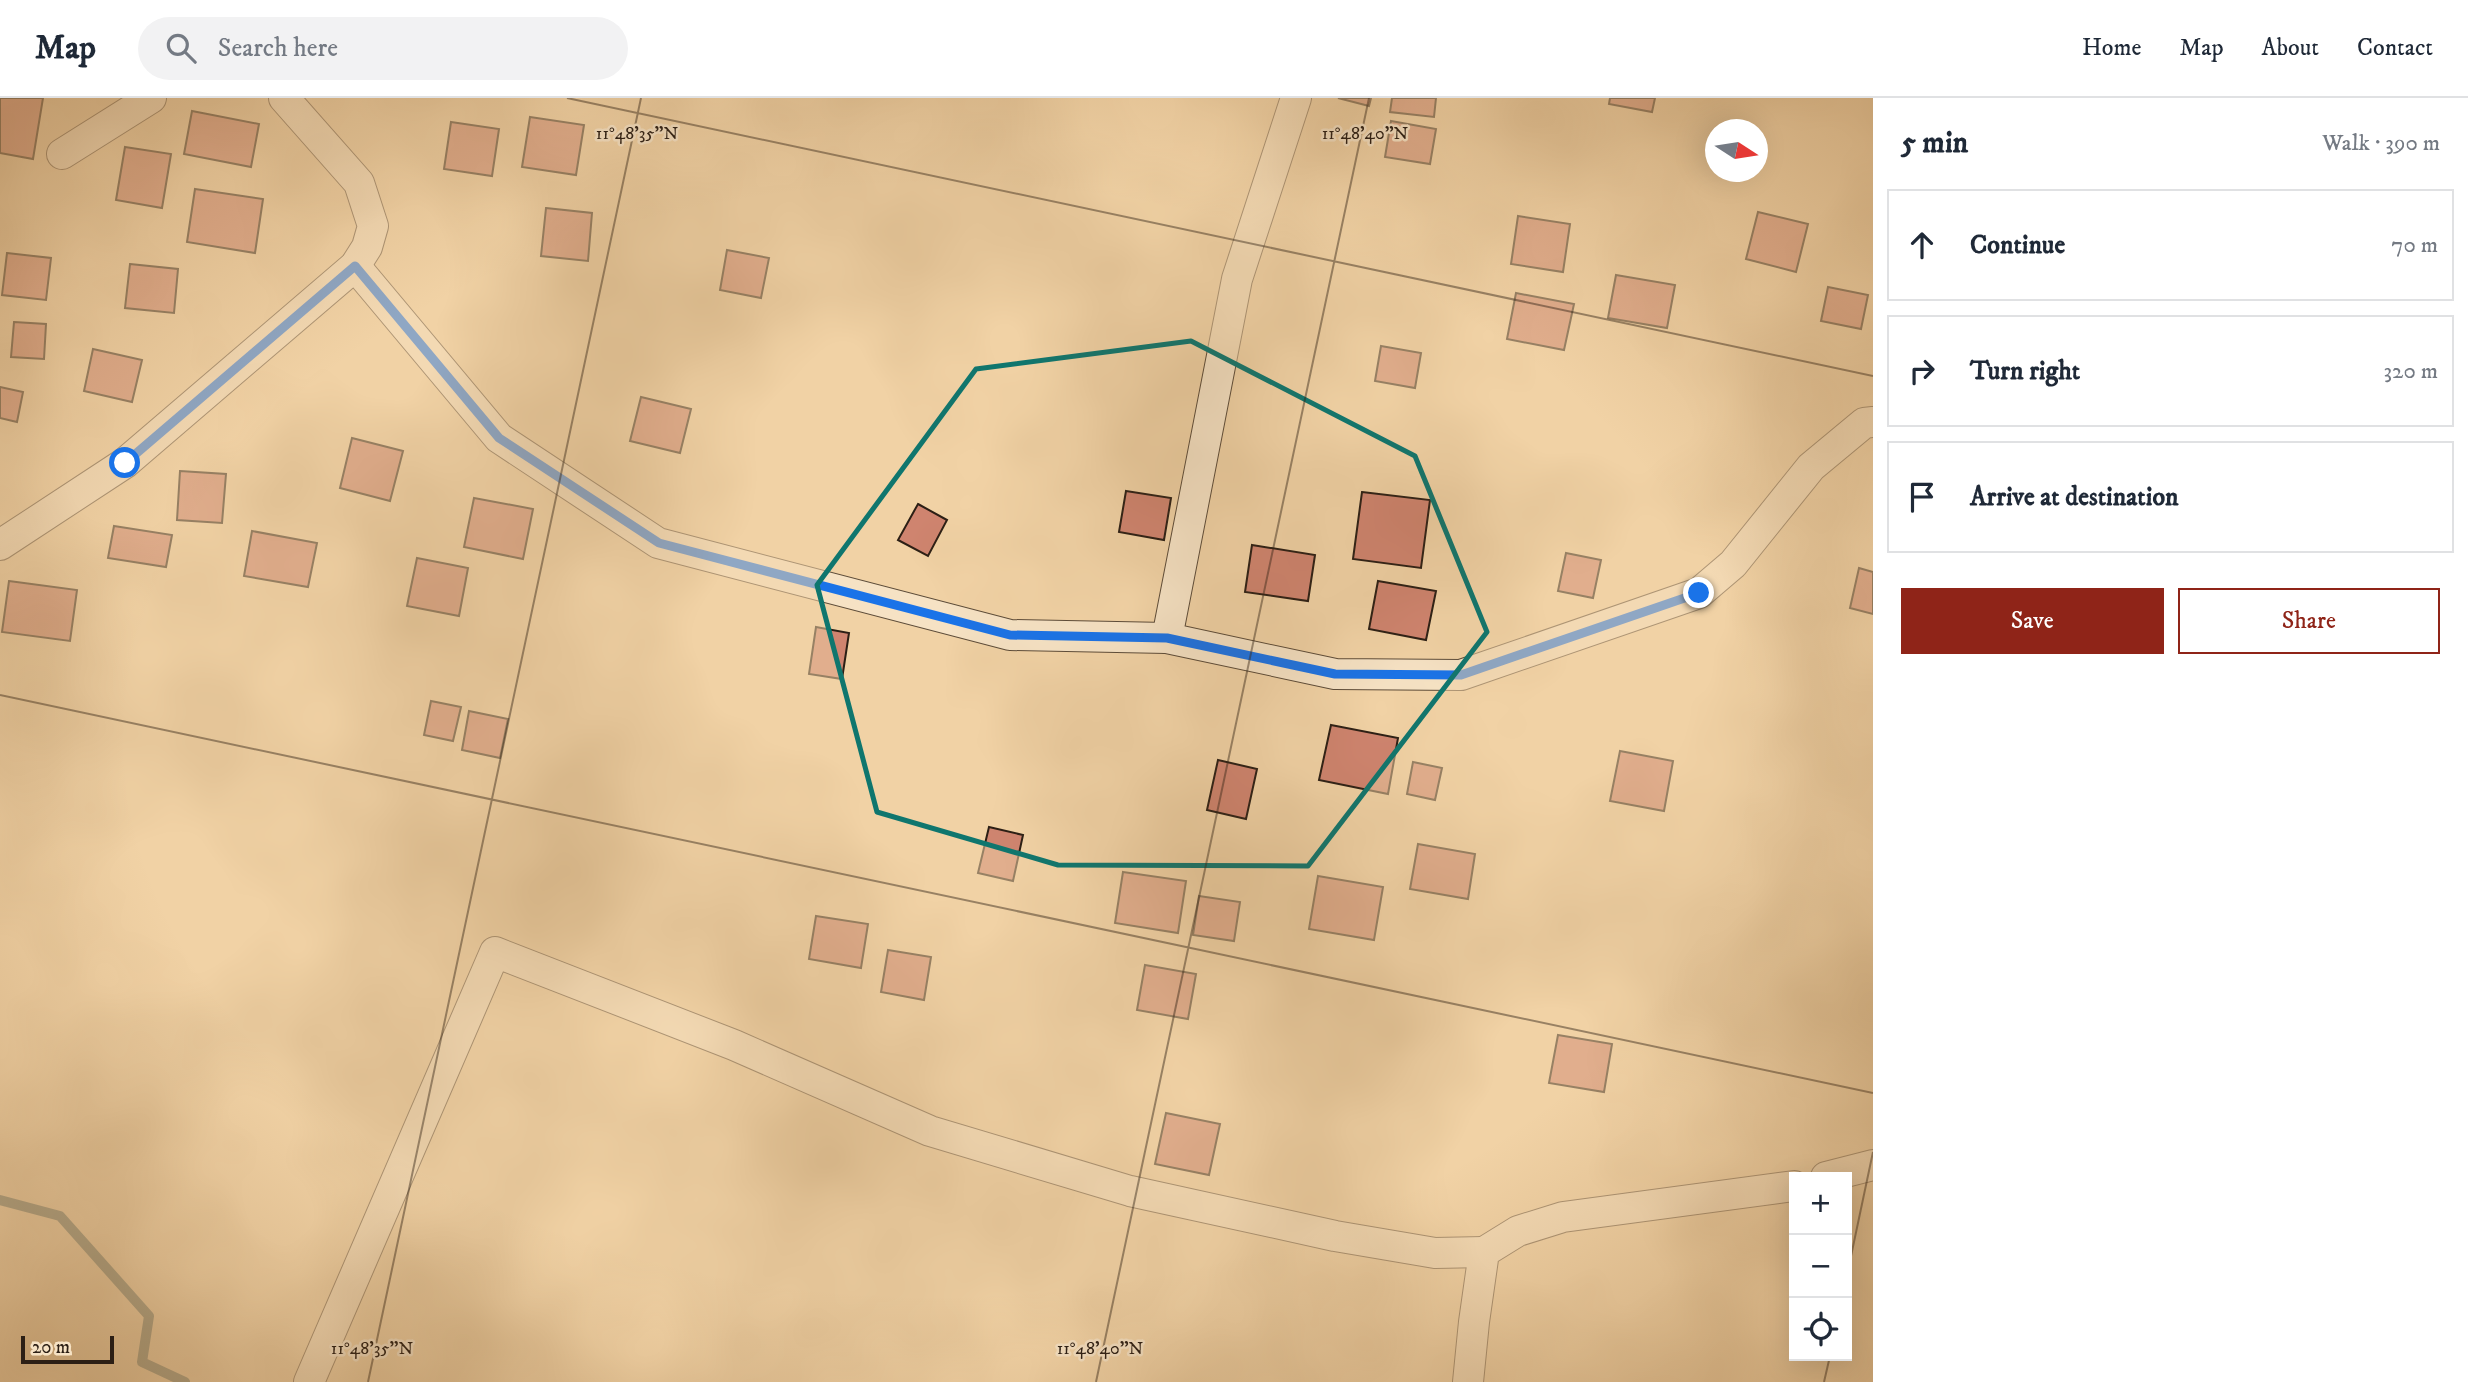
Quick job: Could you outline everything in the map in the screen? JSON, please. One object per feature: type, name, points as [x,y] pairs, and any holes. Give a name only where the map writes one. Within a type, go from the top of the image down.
[{"type":"street","points":[[62,154],[151,98]]},
{"type":"street","points":[[0,545],[125,463],[355,266],[367,247],[373,226],[359,183],[284,98]]},
{"type":"street","points":[[1167,638],[1237,279],[1296,98]]},
{"type":"street","points":[[355,266],[499,438],[659,543],[1010,635],[1167,638],[1335,674],[1461,675],[1699,593],[1733,564],[1811,467],[1864,423],[1873,422]]},
{"type":"street","points":[[309,1382],[495,952],[734,1045],[930,1131],[1130,1191],[1335,1236],[1435,1253],[1484,1252],[1518,1231],[1563,1217],[1789,1187]]},
{"type":"street","points":[[1846,1172],[1873,1165]]},
{"type":"street","points":[[1468,1382],[1484,1252]]},
{"type":"highlighted area","points":[[1191,341],[1415,456],[1487,632],[1308,866],[1058,865],[877,812],[817,585],[976,369]]},
{"type":"building","points":[[0,98],[43,98],[33,159],[0,153]]},
{"type":"building","points":[[1338,98],[1371,98],[1369,106]]},
{"type":"building","points":[[1392,98],[1436,98],[1434,117],[1390,112]]},
{"type":"building","points":[[1610,98],[1655,98],[1652,112],[1609,104]]},
{"type":"building","points":[[192,111],[259,124],[251,167],[184,154]]},
{"type":"building","points":[[530,117],[584,125],[576,175],[522,167]]},
{"type":"building","points":[[1391,121],[1436,129],[1430,164],[1385,157]]},
{"type":"building","points":[[451,122],[499,129],[492,176],[444,169]]},
{"type":"building","points":[[125,147],[171,154],[162,208],[116,200]]},
{"type":"building","points":[[195,189],[263,199],[255,253],[187,242]]},
{"type":"building","points":[[546,208],[592,213],[588,261],[541,256]]},
{"type":"building","points":[[1758,212],[1808,224],[1796,272],[1746,259]]},
{"type":"building","points":[[1518,216],[1570,224],[1563,272],[1511,264]]},
{"type":"building","points":[[727,250],[769,258],[761,298],[720,290]]},
{"type":"building","points":[[7,253],[51,258],[46,300],[2,295]]},
{"type":"building","points":[[130,264],[178,269],[174,313],[125,308]]},
{"type":"building","points":[[1616,275],[1675,285],[1667,328],[1608,318]]},
{"type":"building","points":[[1828,287],[1868,295],[1861,329],[1821,321]]},
{"type":"building","points":[[1516,293],[1574,304],[1564,350],[1507,339]]},
{"type":"building","points":[[14,322],[46,324],[44,359],[11,357]]},
{"type":"building","points":[[1381,346],[1421,353],[1415,388],[1375,381]]},
{"type":"building","points":[[93,349],[142,360],[132,402],[84,391]]},
{"type":"building","points":[[0,387],[23,392],[17,422],[0,418]]},
{"type":"building","points":[[641,397],[691,409],[680,453],[630,441]]},
{"type":"building","points":[[352,438],[403,451],[390,501],[340,488]]},
{"type":"building","points":[[180,471],[226,474],[222,523],[177,520]]},
{"type":"building","points":[[1126,491],[1171,498],[1164,540],[1119,532]]},
{"type":"building","points":[[1362,492],[1430,500],[1421,568],[1353,559]]},
{"type":"building","points":[[474,498],[533,509],[523,559],[464,547]]},
{"type":"building","points":[[918,504],[947,520],[928,556],[898,540]]},
{"type":"building","points":[[114,526],[172,535],[166,567],[108,558]]},
{"type":"building","points":[[252,531],[317,543],[308,587],[244,576]]},
{"type":"building","points":[[1252,545],[1315,555],[1308,601],[1245,592]]},
{"type":"building","points":[[1566,553],[1601,560],[1593,598],[1558,591]]},
{"type":"building","points":[[417,558],[468,568],[459,616],[407,606]]},
{"type":"building","points":[[1859,568],[1873,572],[1873,614],[1850,608]]},
{"type":"building","points":[[9,581],[77,590],[70,641],[2,632]]},
{"type":"building","points":[[1378,581],[1436,591],[1426,640],[1369,629]]},
{"type":"building","points":[[816,627],[849,633],[842,679],[809,674]]},
{"type":"building","points":[[431,701],[461,707],[453,741],[424,735]]},
{"type":"building","points":[[469,711],[508,719],[500,758],[462,750]]},
{"type":"building","points":[[1331,725],[1398,738],[1388,794],[1319,780]]},
{"type":"building","points":[[1620,751],[1673,761],[1664,811],[1610,801]]},
{"type":"building","points":[[1218,760],[1257,769],[1246,819],[1207,810]]},
{"type":"building","points":[[1413,762],[1442,768],[1435,800],[1407,794]]},
{"type":"building","points":[[989,827],[1023,835],[1013,881],[978,873]]},
{"type":"building","points":[[1418,844],[1475,854],[1468,899],[1410,889]]},
{"type":"building","points":[[1123,872],[1186,881],[1178,933],[1115,923]]},
{"type":"building","points":[[1318,876],[1383,887],[1374,940],[1309,929]]},
{"type":"building","points":[[1199,896],[1240,902],[1234,941],[1193,935]]},
{"type":"building","points":[[816,916],[868,924],[861,968],[809,959]]},
{"type":"building","points":[[888,950],[931,957],[924,1000],[881,992]]},
{"type":"building","points":[[1145,965],[1196,974],[1188,1019],[1137,1010]]},
{"type":"building","points":[[1558,1035],[1612,1044],[1604,1092],[1549,1083]]},
{"type":"building","points":[[1166,1113],[1220,1124],[1209,1175],[1155,1164]]},
{"type":"waterway","points":[[0,1200],[60,1216],[149,1316],[142,1362],[185,1382]]},
{"type":"route","points":[[125,463],[355,266],[499,438],[659,543],[1010,635],[1167,638],[1335,674],[1461,675],[1699,593]]}]
